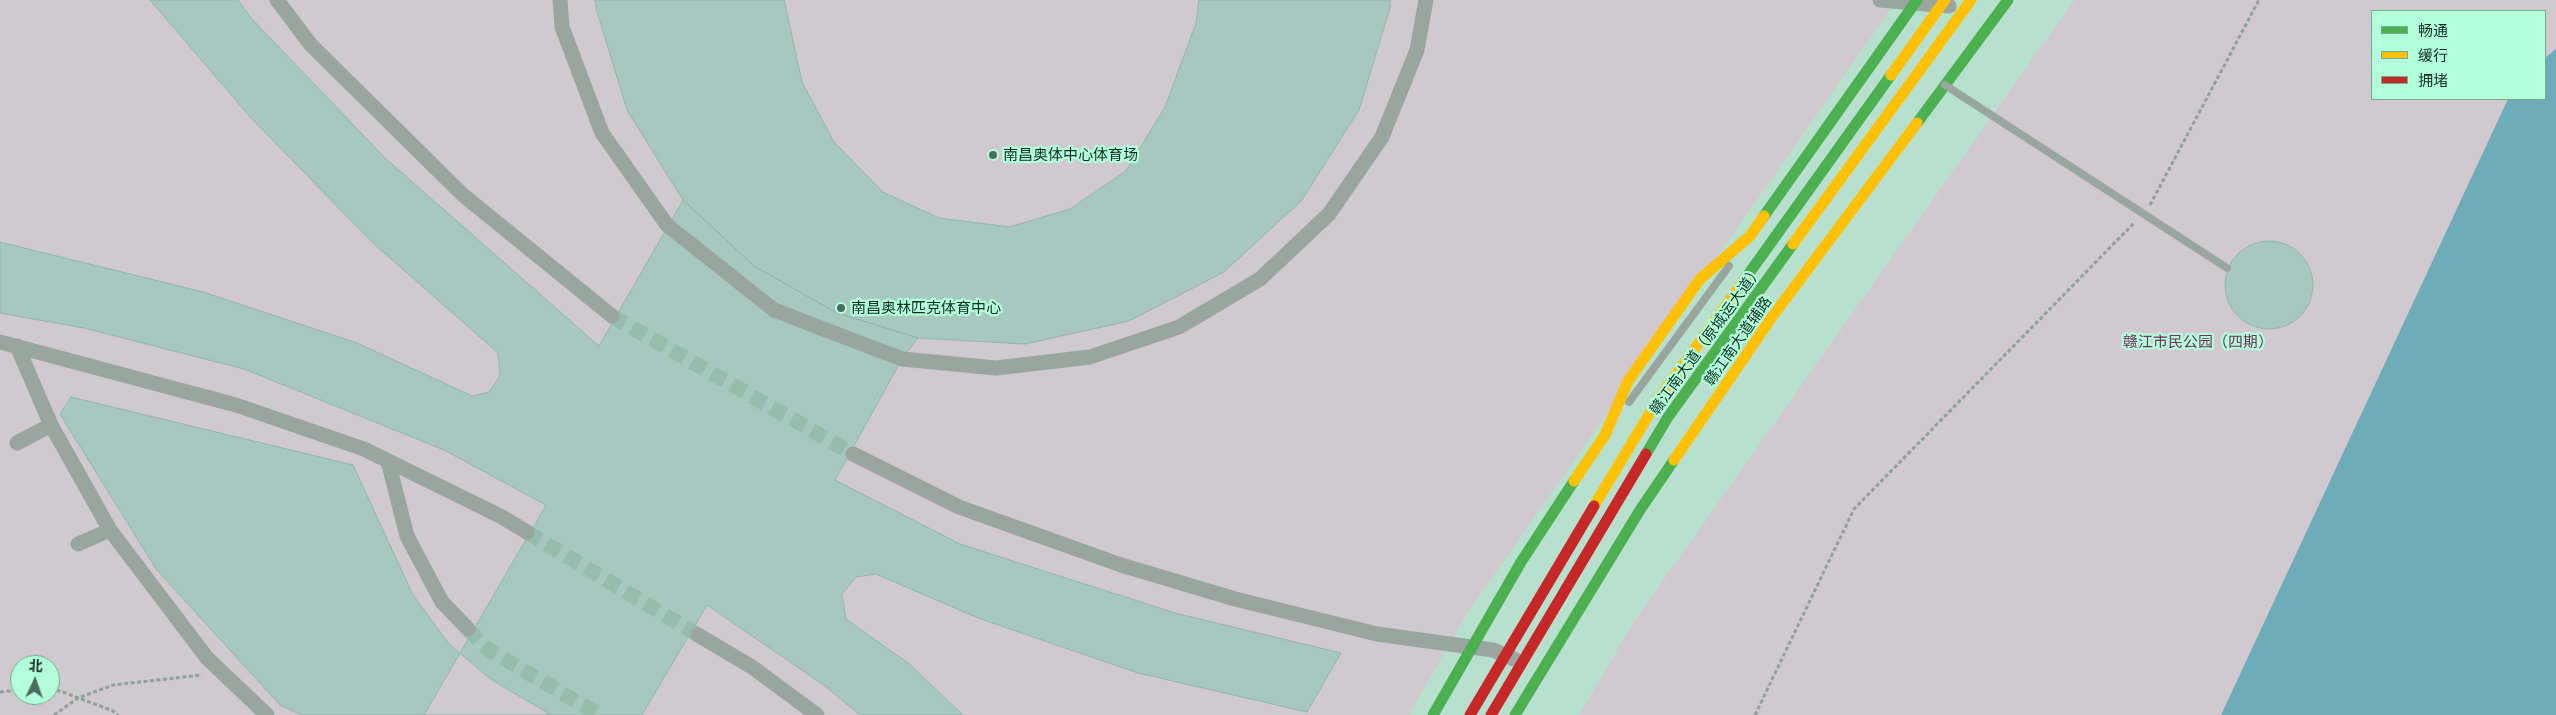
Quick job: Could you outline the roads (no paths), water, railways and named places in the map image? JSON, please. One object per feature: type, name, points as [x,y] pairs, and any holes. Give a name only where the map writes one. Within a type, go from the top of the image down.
[{"type":"street","points":[[277,0],[311,45],[463,195],[612,316]]},
{"type":"street","points":[[560,0],[562,27],[602,133],[667,225],[774,310],[902,359],[996,368],[1090,357],[1179,327],[1260,279],[1329,214],[1382,137],[1417,50],[1426,0]]},
{"type":"street","points":[[1880,0],[1968,4]]},
{"type":"street","name":"赣江南大道辅路","points":[[1515,715],[1640,510],[1772,317],[2008,0]]},
{"type":"street","points":[[1432,715],[1522,562],[1605,435],[1628,380],[1700,279],[1750,236],[1916,2]]},
{"type":"street","name":"赣江南大道（原城运大道）","points":[[1470,715],[1658,401],[1943,3]]},
{"type":"street","name":"赣江南大道（原城运大道）","points":[[1492,715],[1668,417],[1968,4]]},
{"type":"street","points":[[0,342],[236,405],[364,449],[502,517],[527,532]]},
{"type":"street","points":[[17,346],[51,424],[110,530],[207,658],[267,715]]},
{"type":"street","points":[[17,444],[51,424]]},
{"type":"street","points":[[853,454],[959,507],[1121,565],[1235,599],[1377,634],[1493,650],[1522,663]]},
{"type":"street","points":[[388,461],[407,536],[442,602],[468,629]]},
{"type":"street","points":[[78,544],[110,530]]},
{"type":"street","points":[[698,635],[752,667],[817,715]]},
{"type":"lane","points":[[1945,85],[2227,268]]},
{"type":"water","points":[[2556,49],[2556,715],[2221,715],[2508,100],[2546,100],[2546,57]]},
{"type":"tunnel","points":[[612,316],[853,454]]},
{"type":"tunnel","points":[[527,532],[698,635]]},
{"type":"tunnel","points":[[468,629],[489,650],[600,715]]},
{"type":"place","name":"南昌奥体中心体育场","points":[[993,155]]},
{"type":"place","name":"南昌奥林匹克体育中心","points":[[841,308]]},
{"type":"park label","name":"赣江市民公园（四期）","points":[[2198,342]]}]
